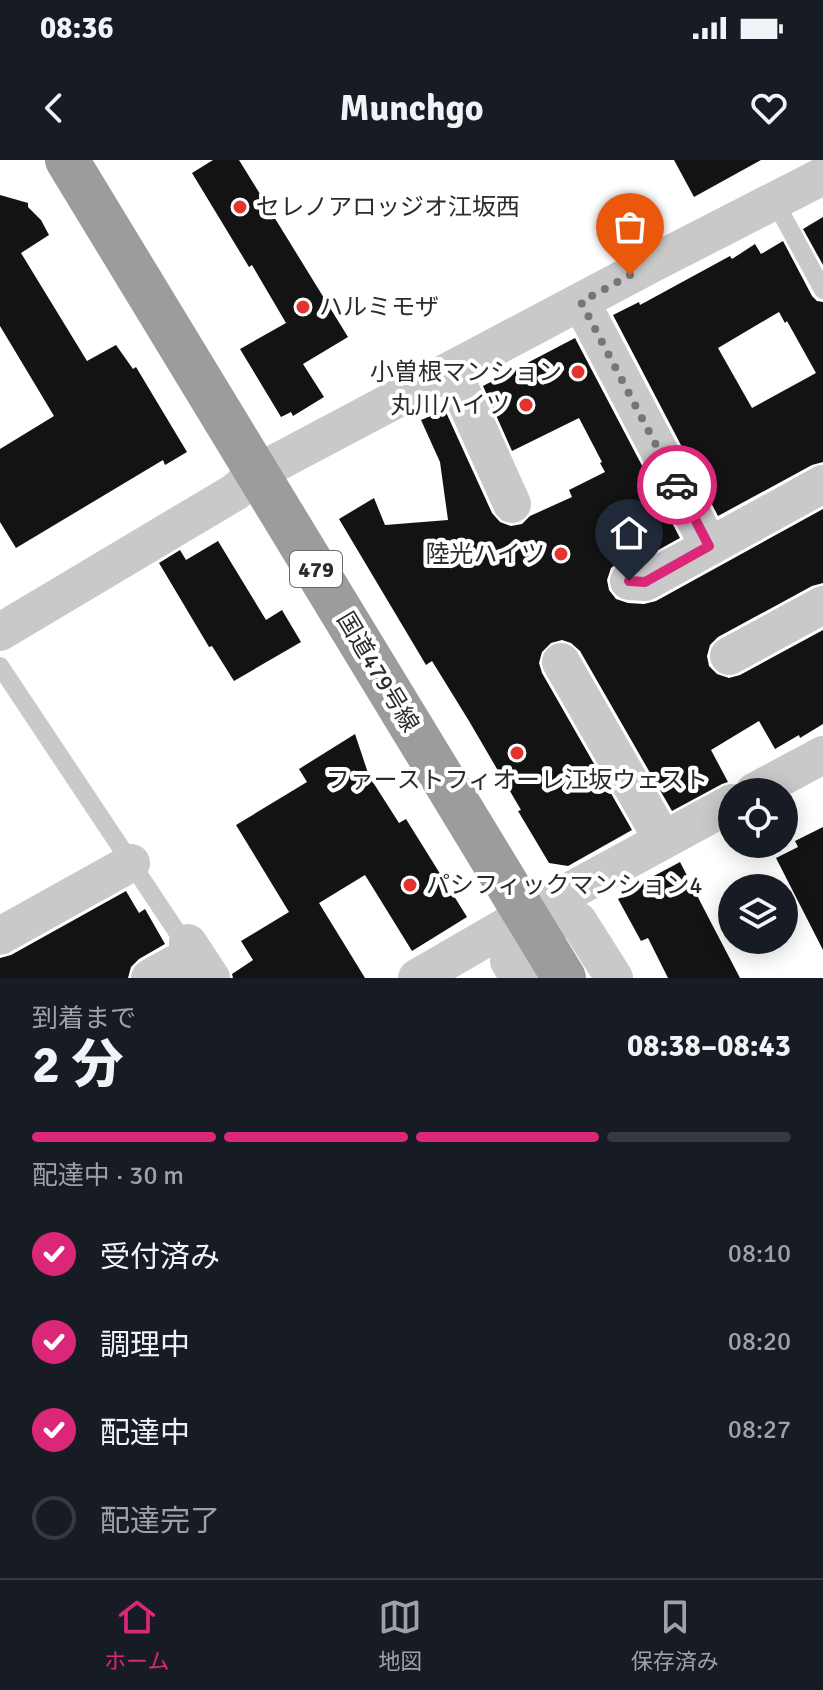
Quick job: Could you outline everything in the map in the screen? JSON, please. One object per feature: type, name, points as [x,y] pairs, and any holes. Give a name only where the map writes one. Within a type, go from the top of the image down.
[{"type":"highway","name":"国道479号線","points":[[67,160],[564,978]]},
{"type":"street","points":[[0,632],[235,492],[257,473],[581,302],[652,256],[823,176]]},
{"type":"street","points":[[581,302],[709,546]]},
{"type":"street","points":[[452,371],[512,504]]},
{"type":"street","points":[[629,581],[645,582],[823,484]]},
{"type":"street","points":[[729,656],[823,605]]},
{"type":"street","points":[[561,662],[663,840]]},
{"type":"street","points":[[780,778],[823,755]]},
{"type":"street","points":[[417,978],[718,811]]},
{"type":"street","points":[[0,936],[131,863]]},
{"type":"street","points":[[519,978],[509,961],[526,915]]},
{"type":"street","points":[[526,915],[578,921],[614,978]]},
{"type":"street","points":[[171,962],[211,978]]},
{"type":"lane","points":[[774,200],[823,290]]},
{"type":"lane","points":[[0,666],[177,932],[171,962]]},
{"type":"building","points":[[213,160],[239,160],[348,337],[303,364],[324,397],[293,416],[291,412],[281,417],[240,349],[286,323],[192,173]]},
{"type":"building","points":[[674,160],[761,160],[694,197]]},
{"type":"building","points":[[0,195],[28,203],[49,235],[21,253],[87,361],[116,345],[133,369],[136,367],[187,452],[165,465],[163,460],[16,548],[0,522],[0,449],[54,416],[0,326]]},
{"type":"building","points":[[823,217],[823,265],[803,229]]},
{"type":"building","points":[[783,241],[812,296],[823,302],[823,462],[718,516],[613,315],[639,302],[640,305],[730,256],[732,259],[755,244],[761,254]],"holes":[[[779,312],[785,323],[787,321],[816,373],[752,408],[718,348]]]},
{"type":"building","points":[[575,338],[680,538],[640,560],[620,561],[611,568],[607,580],[609,590],[616,599],[644,604],[656,601],[823,509],[823,583],[718,637],[710,645],[707,656],[709,666],[717,674],[729,678],[823,630],[823,724],[775,749],[759,721],[711,750],[726,778],[718,778],[718,786],[672,811],[580,651],[562,640],[551,643],[542,652],[539,663],[542,673],[632,830],[568,866],[549,863],[469,721],[432,661],[426,665],[339,519],[374,498],[385,525],[448,520],[440,462],[421,420],[445,410],[492,513],[500,522],[511,526],[522,524],[530,516],[572,497],[569,490],[605,472],[579,418],[512,451],[483,386]]},
{"type":"building","points":[[218,541],[266,620],[282,610],[301,642],[234,681],[212,646],[209,647],[159,563],[180,550],[186,560]]},
{"type":"building","points":[[355,734],[369,776],[399,823],[406,819],[467,917],[412,951],[365,875],[319,903],[365,978],[233,978],[232,974],[253,960],[241,941],[289,912],[236,825],[307,782],[299,769]]},
{"type":"building","points":[[823,827],[823,950],[798,901],[798,874],[784,874],[776,858],[798,858],[798,840]]},
{"type":"building","points":[[680,862],[718,935],[718,954],[728,954],[740,978],[668,978],[648,938],[641,941],[618,899],[641,887],[639,884]]},
{"type":"building","points":[[126,891],[139,913],[145,909],[165,944],[139,959],[131,967],[128,978],[0,978],[0,958],[11,955]]},
{"type":"way so far","points":[[630,275],[581,302],[677,485]]},
{"type":"place","name":"セレノアロッジオ江坂西","points":[[240,207]]},
{"type":"place","name":"ハルミモザ","points":[[303,307]]},
{"type":"place","name":"小曽根マンション","points":[[578,372]]},
{"type":"place","name":"丸川ハイツ","points":[[526,405]]},
{"type":"place","name":"陸光ハイツ","points":[[561,554]]},
{"type":"place","name":"ファーストフィオーレ江坂ウェスト","points":[[517,753]]},
{"type":"place","name":"パシフィックマンション4","points":[[410,885]]},
{"type":"route","points":[[629,581],[645,582],[709,546],[677,485]]}]
